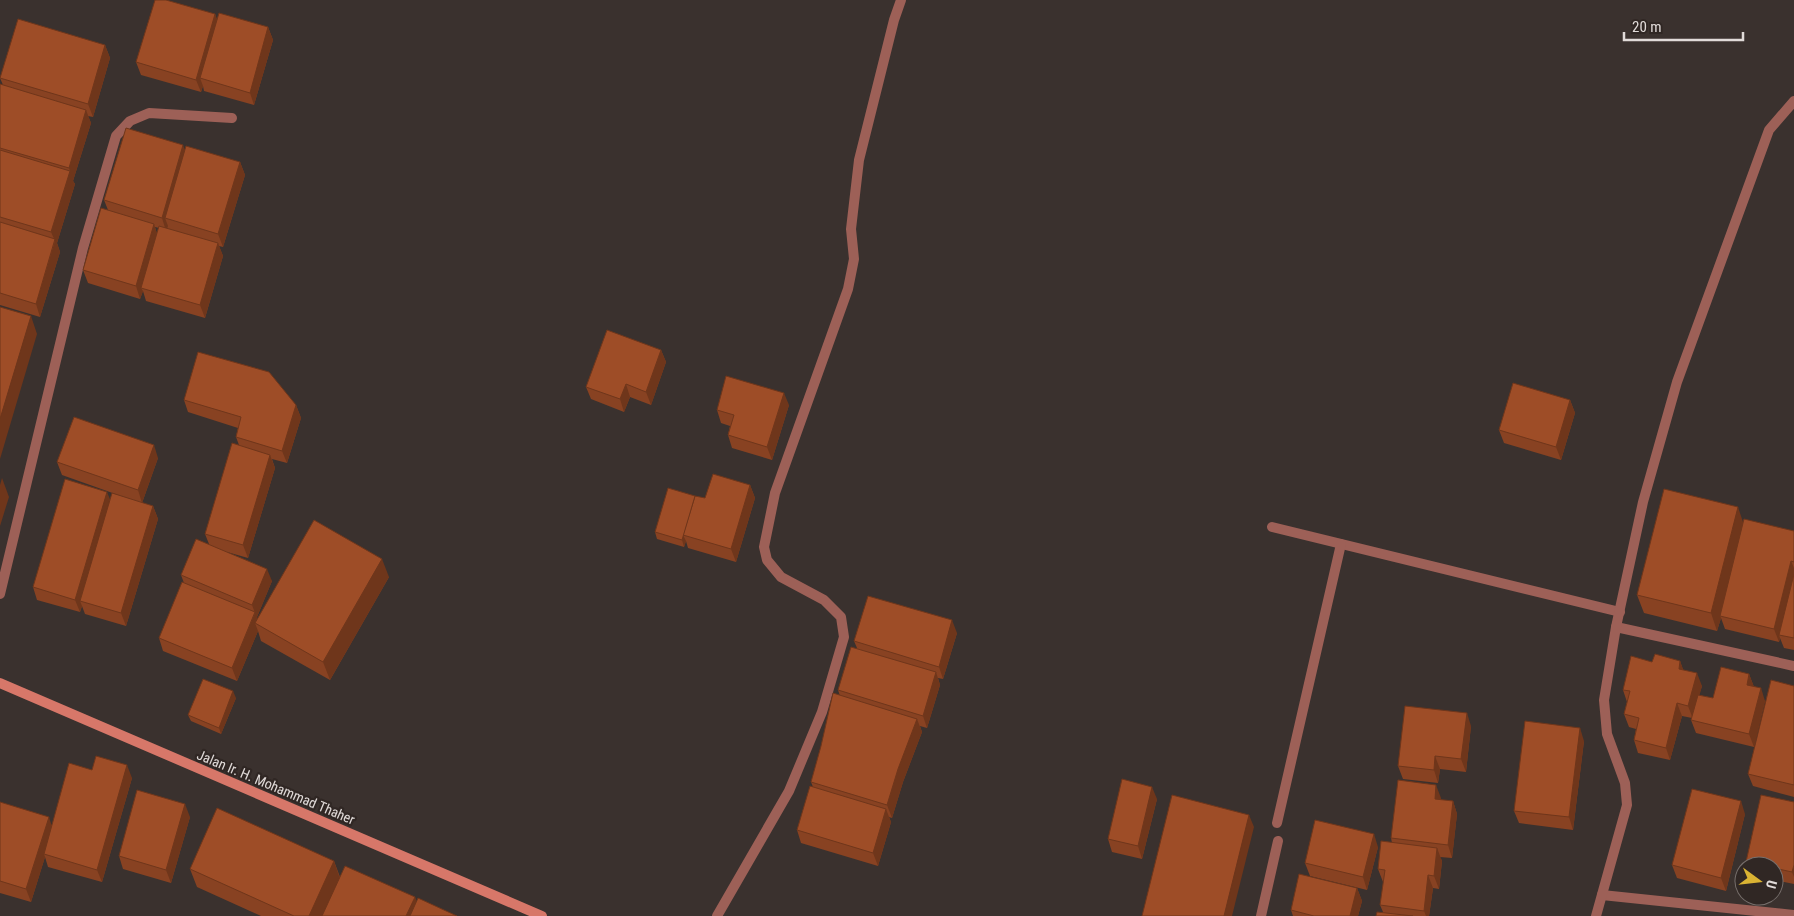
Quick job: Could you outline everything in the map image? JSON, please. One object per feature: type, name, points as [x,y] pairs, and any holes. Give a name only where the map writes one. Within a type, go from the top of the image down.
[{"type":"main road","name":"Jalan Ir. H. Mohammad Thaher","points":[[0,683],[542,916]]},
{"type":"street","points":[[717,916],[790,791],[822,712],[844,637],[841,617],[824,600],[781,577],[767,560],[764,547],[775,493],[848,289],[854,259],[851,229],[859,160],[894,20],[901,0]]},
{"type":"street","points":[[1596,916],[1626,805],[1625,783],[1606,734],[1604,700],[1616,627],[1643,502],[1677,382],[1769,130],[1794,101]]},
{"type":"street","points":[[0,594],[83,248],[116,136],[130,121],[149,113],[232,118]]},
{"type":"street","points":[[1272,527],[1620,612]]},
{"type":"street","points":[[1277,823],[1341,544]]},
{"type":"street","points":[[1616,627],[1794,666]]},
{"type":"street","points":[[1261,916],[1278,841]]},
{"type":"street","points":[[1602,895],[1794,915]]},
{"type":"building","points":[[155,0],[166,0],[215,14],[196,80],[136,62]]},
{"type":"building","points":[[219,13],[268,27],[250,93],[200,78]]},
{"type":"building","points":[[18,19],[105,45],[88,104],[0,78]]},
{"type":"building","points":[[0,84],[86,110],[69,168],[0,148]]},
{"type":"building","points":[[126,128],[183,145],[162,218],[104,200]]},
{"type":"building","points":[[186,146],[240,162],[218,234],[165,218]]},
{"type":"building","points":[[0,150],[70,171],[51,232],[0,217]]},
{"type":"building","points":[[101,208],[154,224],[136,286],[83,270]]},
{"type":"building","points":[[0,222],[55,239],[36,304],[0,293]]},
{"type":"building","points":[[159,226],[218,243],[200,305],[141,288]]},
{"type":"building","points":[[0,307],[31,316],[0,419]]},
{"type":"building","points":[[607,330],[661,350],[646,392],[626,384],[620,399],[586,387]]},
{"type":"building","points":[[198,352],[269,372],[296,405],[282,451],[236,437],[241,417],[184,400]]},
{"type":"building","points":[[726,376],[784,393],[767,447],[728,435],[734,415],[717,410]]},
{"type":"building","points":[[1513,383],[1570,400],[1556,447],[1499,430]]},
{"type":"building","points":[[74,417],[154,445],[138,490],[57,462]]},
{"type":"building","points":[[232,443],[270,455],[243,545],[205,534]]},
{"type":"building","points":[[713,474],[750,485],[731,549],[683,535],[695,496],[705,498]]},
{"type":"building","points":[[65,479],[107,492],[75,600],[33,587]]},
{"type":"building","points":[[668,488],[695,496],[682,540],[655,532]]},
{"type":"building","points":[[1664,489],[1738,507],[1711,613],[1637,595]]},
{"type":"building","points":[[112,493],[153,506],[121,613],[80,601]]},
{"type":"building","points":[[1744,519],[1794,531],[1794,562],[1791,561],[1774,629],[1720,616]]},
{"type":"building","points":[[314,520],[382,559],[323,662],[255,623]]},
{"type":"building","points":[[196,539],[267,569],[252,605],[181,575]]},
{"type":"building","points":[[1794,574],[1794,638],[1779,635]]},
{"type":"building","points":[[182,582],[255,612],[232,668],[159,638]]},
{"type":"building","points":[[868,596],[952,620],[939,667],[854,641]]},
{"type":"building","points":[[851,647],[936,672],[923,716],[838,690]]},
{"type":"building","points":[[1655,654],[1680,661],[1679,669],[1697,673],[1688,706],[1677,703],[1666,748],[1634,740],[1639,718],[1624,714],[1630,691],[1623,690],[1631,656],[1652,662]]},
{"type":"building","points":[[1721,667],[1749,674],[1747,685],[1761,688],[1749,734],[1691,720],[1698,695],[1713,698]]},
{"type":"building","points":[[203,679],[233,691],[219,728],[188,715]]},
{"type":"building","points":[[1771,680],[1794,686],[1794,785],[1748,774]]},
{"type":"building","points":[[833,693],[917,719],[887,805],[811,782]]},
{"type":"building","points":[[1405,706],[1467,713],[1461,759],[1435,756],[1434,770],[1398,766]]},
{"type":"building","points":[[1525,721],[1580,728],[1569,817],[1514,811]]},
{"type":"building","points":[[96,756],[127,765],[97,870],[44,854],[69,763],[92,770]]},
{"type":"building","points":[[1122,779],[1152,787],[1138,846],[1108,839]]},
{"type":"building","points":[[1398,780],[1436,785],[1435,799],[1453,801],[1448,845],[1391,838]]},
{"type":"building","points":[[810,786],[886,809],[873,853],[797,830]]},
{"type":"building","points":[[1692,789],[1741,801],[1721,878],[1672,865]]},
{"type":"building","points":[[137,790],[185,804],[166,870],[119,856]]},
{"type":"building","points":[[1172,795],[1249,815],[1224,916],[1142,916]]},
{"type":"building","points":[[1761,795],[1794,802],[1794,865],[1792,872],[1784,870],[1784,856],[1747,856]]},
{"type":"building","points":[[0,802],[49,817],[26,889],[0,881]]},
{"type":"building","points":[[217,808],[334,861],[309,916],[294,916],[190,869]]},
{"type":"building","points":[[1315,820],[1374,834],[1363,877],[1305,863]]},
{"type":"building","points":[[1381,841],[1437,848],[1434,876],[1428,875],[1424,911],[1380,905],[1385,870],[1378,869]]},
{"type":"building","points":[[345,866],[415,897],[406,916],[322,916]]},
{"type":"building","points":[[1299,874],[1357,888],[1350,916],[1314,916],[1291,910]]},
{"type":"building","points":[[418,898],[457,916],[410,916]]},
{"type":"building","points":[[1377,912],[1413,916],[1376,916]]}]
